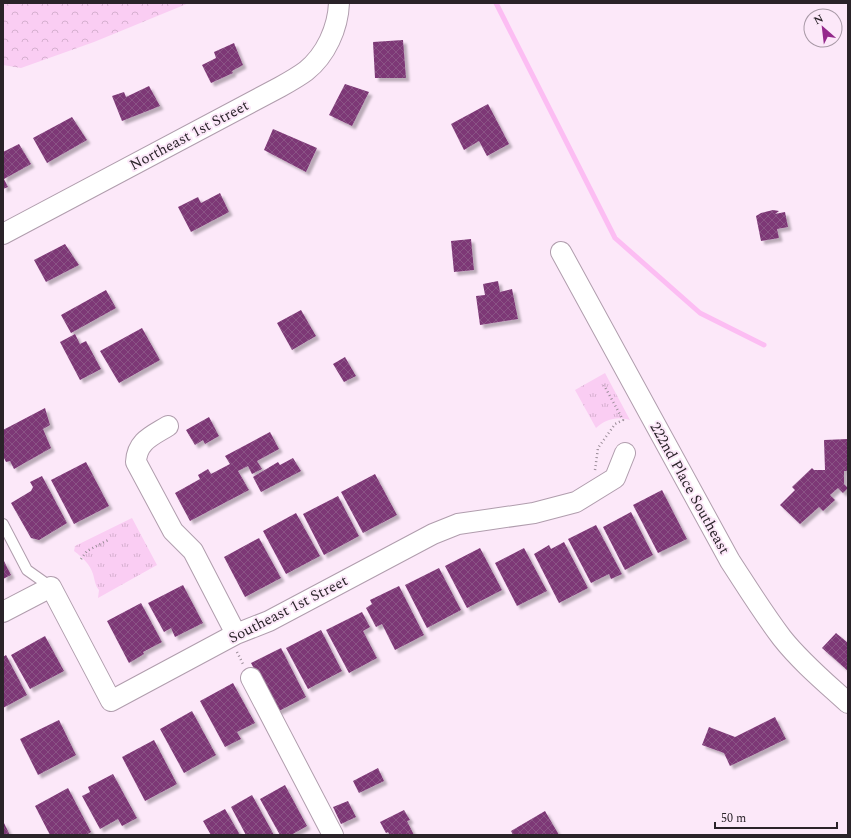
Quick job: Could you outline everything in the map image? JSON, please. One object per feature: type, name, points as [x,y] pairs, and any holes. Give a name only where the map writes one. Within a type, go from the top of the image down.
[{"type":"street","name":"Northeast 1st Street","points":[[3,234],[280,87],[306,71],[322,55],[333,32],[339,12],[339,3]]},
{"type":"street","name":"222nd Place Southeast","points":[[562,252],[730,561],[783,638],[811,669],[848,703]]},
{"type":"street","points":[[168,426],[146,439],[141,444],[138,450],[136,462],[173,531],[193,551],[236,634]]},
{"type":"street","name":"Southeast 1st Street","points":[[51,587],[111,701],[236,634],[270,621],[433,534],[458,524],[534,513],[576,502],[614,478],[625,453]]},
{"type":"street","points":[[3,612],[51,587]]},
{"type":"street","points":[[251,678],[334,835]]},
{"type":"lane","points":[[3,524],[27,570],[51,587]]},
{"type":"path","points":[[594,472],[598,448],[615,424],[623,420],[604,385]]},
{"type":"path","points":[[81,559],[87,551],[110,539]]},
{"type":"path","points":[[236,634],[236,650],[251,678]]},
{"type":"green space","points":[[3,3],[189,3],[94,42],[21,68],[3,65]]},
{"type":"green space","points":[[605,373],[630,420],[616,418],[604,422],[596,428],[575,390]]},
{"type":"green space","points":[[132,518],[157,565],[98,598],[99,590],[92,570],[86,561],[74,551],[75,546]]},
{"type":"building","points":[[403,40],[406,78],[375,78],[373,42]]},
{"type":"building","points":[[234,43],[243,65],[232,71],[233,73],[211,83],[202,65],[216,58],[214,52]]},
{"type":"building","points":[[345,84],[369,92],[352,126],[329,115]]},
{"type":"building","points":[[149,86],[160,106],[122,121],[112,96],[124,92],[126,97]]},
{"type":"building","points":[[488,104],[509,144],[487,156],[479,141],[464,150],[451,124]]},
{"type":"building","points":[[72,117],[87,140],[47,163],[33,138]]},
{"type":"building","points":[[273,129],[317,148],[306,172],[264,150]]},
{"type":"building","points":[[19,144],[31,164],[4,179],[8,187],[3,189],[3,152]]},
{"type":"building","points":[[220,193],[229,212],[191,232],[178,207],[198,197],[201,203]]},
{"type":"building","points":[[773,210],[779,211],[775,214],[785,212],[788,227],[777,229],[779,238],[761,241],[756,216]]},
{"type":"building","points":[[471,239],[474,270],[454,272],[451,241]]},
{"type":"building","points":[[65,244],[79,265],[46,282],[34,260]]},
{"type":"building","points":[[498,281],[500,292],[512,289],[518,319],[480,325],[476,296],[485,295],[483,284]]},
{"type":"building","points":[[106,290],[116,308],[71,333],[61,315]]},
{"type":"building","points":[[301,310],[316,336],[292,350],[277,323]]},
{"type":"building","points":[[142,328],[160,360],[119,383],[100,351]]},
{"type":"building","points":[[75,334],[80,344],[86,341],[101,369],[80,380],[60,342]]},
{"type":"building","points":[[345,357],[356,376],[344,382],[333,364]]},
{"type":"building","points":[[45,408],[50,425],[43,429],[51,448],[14,469],[10,461],[6,462],[3,456],[3,430]]},
{"type":"building","points":[[209,417],[219,436],[205,444],[203,440],[195,445],[186,430]]},
{"type":"building","points":[[270,432],[279,449],[257,461],[262,469],[252,474],[248,466],[238,471],[249,490],[190,521],[175,493],[200,479],[198,475],[208,469],[211,474],[230,464],[225,456]]},
{"type":"building","points":[[848,439],[847,471],[844,471],[844,484],[848,488],[843,493],[838,488],[830,495],[835,500],[823,511],[819,507],[800,524],[780,505],[795,490],[792,487],[812,468],[814,470],[825,470],[824,440]]},
{"type":"building","points":[[293,458],[301,471],[261,492],[253,477],[278,462],[280,465]]},
{"type":"building","points":[[86,462],[109,506],[74,524],[51,480]]},
{"type":"building","points":[[375,474],[397,515],[363,533],[341,492]]},
{"type":"building","points":[[42,476],[67,523],[39,540],[31,538],[11,503],[31,491],[33,487],[30,482]]},
{"type":"building","points":[[662,490],[687,539],[658,553],[633,505]]},
{"type":"building","points":[[338,496],[359,536],[324,555],[303,514]]},
{"type":"building","points":[[631,512],[653,555],[625,570],[603,527]]},
{"type":"building","points":[[296,513],[320,556],[286,574],[263,531]]},
{"type":"building","points":[[596,525],[622,574],[611,579],[609,574],[591,583],[568,539]]},
{"type":"building","points":[[259,538],[281,578],[245,597],[224,557]]},
{"type":"building","points":[[564,542],[588,588],[559,603],[534,554],[549,545],[551,549]]},
{"type":"building","points":[[480,548],[502,590],[467,608],[445,566]]},
{"type":"building","points":[[524,548],[547,591],[517,606],[495,563]]},
{"type":"building","points":[[3,559],[11,575],[3,579]]},
{"type":"building","points":[[439,568],[461,610],[427,628],[405,585]]},
{"type":"building","points":[[183,585],[203,623],[175,637],[171,628],[164,632],[148,603]]},
{"type":"building","points":[[399,586],[424,635],[395,650],[382,624],[376,627],[366,608],[372,604],[370,600]]},
{"type":"building","points":[[141,603],[162,642],[143,652],[144,654],[129,663],[107,621]]},
{"type":"building","points":[[362,612],[370,627],[363,631],[377,658],[349,673],[326,630]]},
{"type":"building","points":[[321,630],[342,671],[308,689],[286,648]]},
{"type":"building","points":[[836,633],[848,643],[848,671],[822,648]]},
{"type":"building","points":[[45,636],[64,671],[30,689],[11,655]]},
{"type":"building","points":[[281,648],[306,697],[277,712],[251,663]]},
{"type":"building","points":[[6,655],[27,695],[3,708],[3,657]]},
{"type":"building","points":[[233,683],[255,723],[237,732],[241,739],[225,747],[200,701]]},
{"type":"building","points":[[192,711],[216,755],[184,773],[160,729]]},
{"type":"building","points":[[775,717],[786,739],[730,766],[724,753],[702,745],[709,727],[735,737]]},
{"type":"building","points":[[59,720],[76,755],[38,775],[20,739]]},
{"type":"building","points":[[154,740],[177,784],[145,801],[122,757]]},
{"type":"building","points":[[378,768],[384,781],[359,793],[353,781]]},
{"type":"building","points":[[113,774],[137,818],[122,826],[118,819],[100,829],[82,796],[90,792],[88,787]]},
{"type":"building","points":[[285,785],[307,826],[291,835],[280,835],[260,799]]},
{"type":"building","points":[[68,788],[91,832],[86,835],[50,835],[35,806]]},
{"type":"building","points":[[252,795],[274,835],[246,835],[231,807]]},
{"type":"building","points":[[348,801],[356,817],[341,824],[333,807]]},
{"type":"building","points":[[225,809],[240,835],[211,835],[203,821]]},
{"type":"building","points":[[404,810],[410,820],[407,821],[414,835],[390,835],[388,832],[386,833],[380,822]]},
{"type":"building","points":[[545,811],[559,835],[513,835],[511,831]]},
{"type":"building","points":[[3,821],[10,835],[3,835]]},
{"type":"waterway","points":[[496,3],[615,238],[700,313],[764,345]]}]
